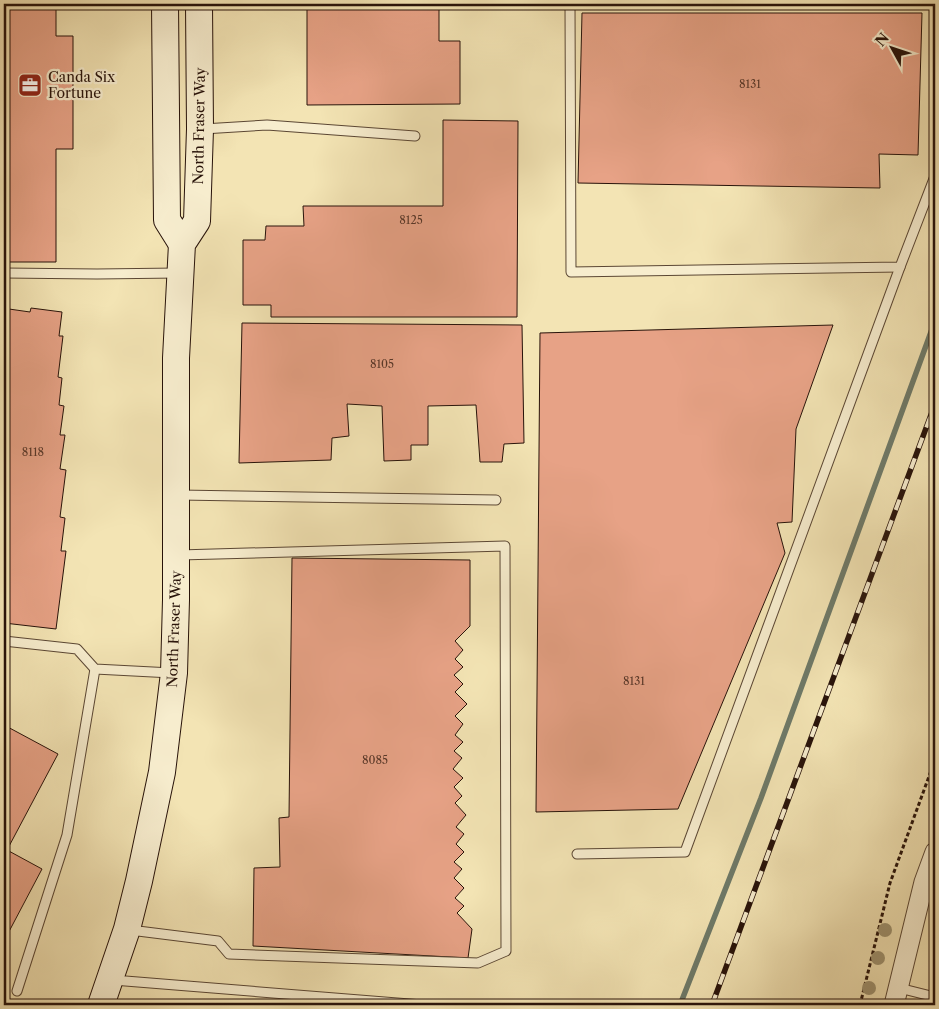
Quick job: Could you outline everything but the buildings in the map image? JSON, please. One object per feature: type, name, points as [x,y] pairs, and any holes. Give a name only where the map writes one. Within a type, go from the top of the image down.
[{"type":"street","points":[[165,4],[167,220],[182,244]]},
{"type":"street","name":"North Fraser Way","points":[[102,1005],[127,930],[162,772],[174,673],[176,358],[182,244],[197,221],[200,129],[199,4]]},
{"type":"street","points":[[896,997],[924,882],[935,852]]},
{"type":"lane","points":[[570,4],[571,272],[900,267]]},
{"type":"lane","points":[[200,129],[267,125],[415,136]]},
{"type":"lane","points":[[577,854],[685,852],[935,176]]},
{"type":"lane","points":[[4,273],[97,274],[181,272]]},
{"type":"lane","points":[[176,495],[496,500]]},
{"type":"lane","points":[[127,930],[218,941],[229,954],[478,963],[506,951],[505,546],[176,555]]},
{"type":"lane","points":[[4,641],[77,649],[95,668],[174,673]]},
{"type":"lane","points":[[17,991],[67,835],[95,668]]},
{"type":"lane","points":[[110,979],[422,1005]]},
{"type":"lane","points":[[896,997],[935,997]]},
{"type":"path","points":[[860,1005],[890,883],[935,760]]},
{"type":"waterway","points":[[680,1005],[761,798],[935,321]]},
{"type":"railway","points":[[712,1005],[935,404]]},
{"type":"place","name":"Canda Six Fortune","points":[[30,85]]}]
